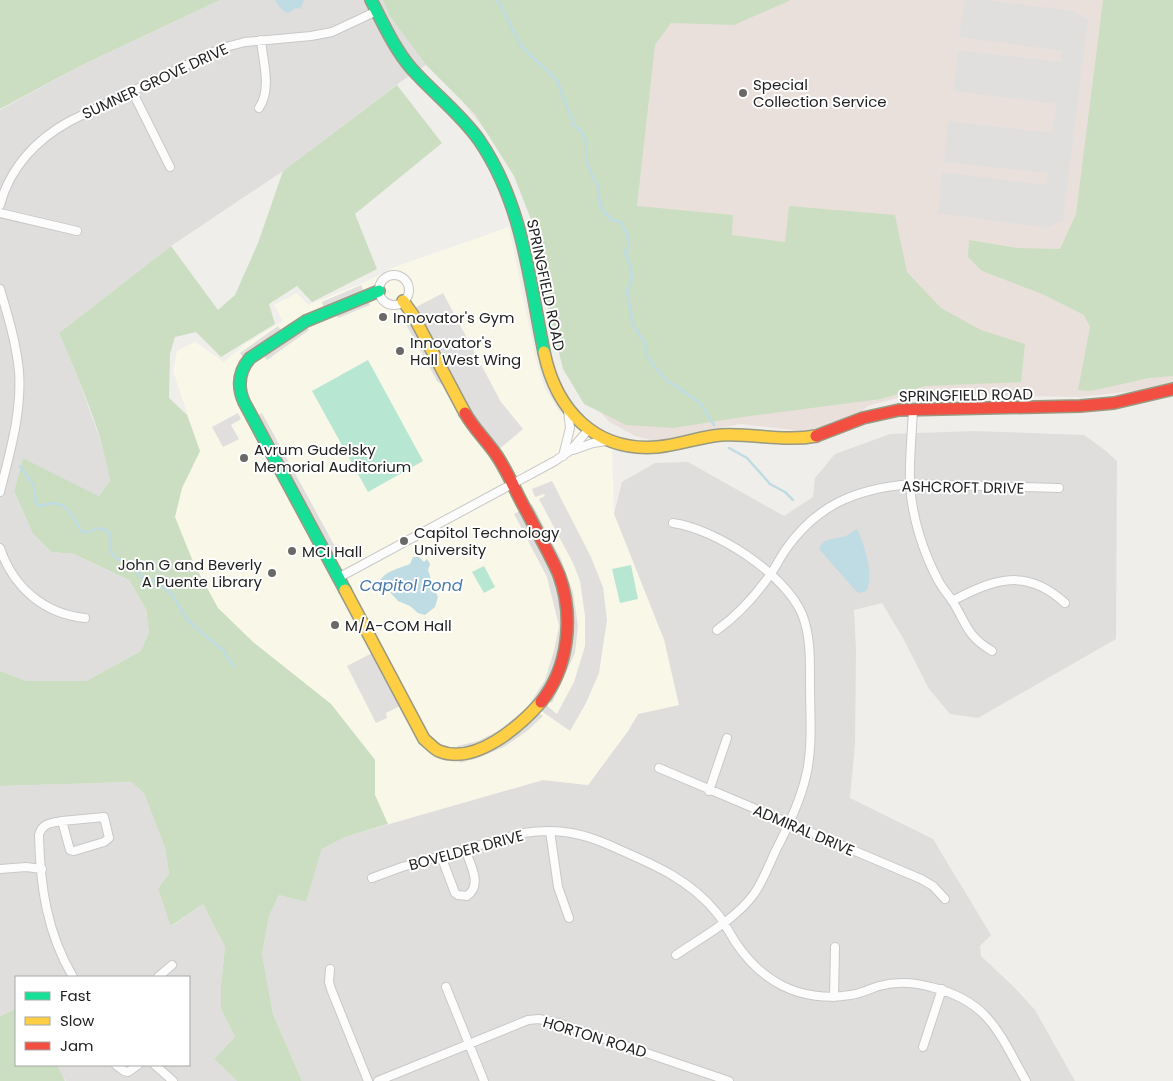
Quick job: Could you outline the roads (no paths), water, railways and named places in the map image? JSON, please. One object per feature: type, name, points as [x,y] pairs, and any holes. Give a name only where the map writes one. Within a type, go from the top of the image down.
[{"type":"street","name":"SPRINGFIELD ROAD","points":[[371,0],[395,44],[411,67],[425,84],[464,120],[479,139],[505,190],[524,241],[550,378],[568,410],[588,430],[607,441],[630,448],[649,448],[727,434],[796,439],[818,436],[874,415],[913,409],[1080,406],[1114,403],[1173,389]]},
{"type":"street","name":"SUMNER GROVE DRIVE","points":[[0,205],[13,174],[30,150],[70,121],[222,48],[261,40],[310,36],[332,32],[377,11]]},
{"type":"street","points":[[259,108],[265,100],[266,88],[261,40]]},
{"type":"street","points":[[132,91],[170,167]]},
{"type":"street","points":[[0,213],[77,232]]},
{"type":"street","points":[[390,275],[400,276],[407,283],[408,287],[407,297],[404,301],[395,305],[386,302],[379,291],[379,286],[390,275]]},
{"type":"street","points":[[0,288],[14,340],[19,372],[14,436],[0,492]]},
{"type":"street","points":[[379,291],[298,326],[250,358],[239,378],[241,395],[424,739],[432,748],[445,754],[464,753],[495,741],[526,720],[545,697],[561,664],[567,630],[566,602],[559,578],[512,484],[497,457],[469,420],[404,301]]},
{"type":"street","points":[[913,409],[910,484],[913,508],[921,538],[938,580],[969,633],[979,643],[992,651]]},
{"type":"street","points":[[564,456],[570,428],[568,410]]},
{"type":"street","points":[[338,578],[564,456],[588,430]]},
{"type":"street","points":[[571,450],[593,442],[607,441]]},
{"type":"street","name":"ASHCROFT DRIVE","points":[[717,630],[735,616],[771,574],[796,535],[816,515],[847,498],[878,488],[910,484],[1059,488]]},
{"type":"street","points":[[673,523],[686,525],[716,537],[771,574],[781,583],[794,598],[807,627],[810,659],[809,760],[801,794],[789,823],[755,893],[741,908],[676,955]]},
{"type":"street","points":[[0,548],[15,579],[31,596],[52,610],[73,617],[85,618]]},
{"type":"street","points":[[952,601],[988,584],[1012,579],[1041,585],[1058,595],[1065,603]]},
{"type":"street","points":[[709,791],[728,738]]},
{"type":"street","name":"ADMIRAL DRIVE","points":[[659,768],[709,791],[921,879],[933,886],[945,899]]},
{"type":"street","points":[[62,821],[70,850],[74,851],[104,842],[109,838],[104,817],[62,821],[46,824],[41,828],[39,844],[44,900],[56,943],[72,976]]},
{"type":"street","points":[[550,831],[558,887],[569,918]]},
{"type":"street","name":"BOVELDER DRIVE","points":[[372,878],[523,833],[550,831],[570,833],[599,840],[663,868],[695,890],[716,912],[746,956],[773,980],[800,993],[834,997],[850,996],[877,987],[898,983],[921,984],[942,989],[962,997],[982,1011],[1001,1037],[1026,1081]]},
{"type":"street","points":[[441,856],[455,893],[467,896],[472,893],[476,885],[465,849]]},
{"type":"street","points":[[0,869],[26,867],[42,869]]},
{"type":"street","points":[[834,997],[835,947]]},
{"type":"street","points":[[159,976],[172,965]]},
{"type":"street","points":[[330,969],[329,982],[331,990],[368,1081]]},
{"type":"street","points":[[446,987],[484,1081]]},
{"type":"street","points":[[923,1047],[942,989]]},
{"type":"street","name":"HORTON ROAD","points":[[378,1081],[528,1020],[548,1020],[729,1081]]},
{"type":"street","points":[[117,1066],[128,1072],[137,1066]]},
{"type":"street","points":[[156,1066],[173,1081]]},
{"type":"water","points":[[275,0],[304,0],[300,9],[296,8],[288,13],[282,10]]},
{"type":"water","points":[[857,529],[863,543],[869,569],[866,591],[859,593],[819,549],[827,540],[846,536]]},
{"type":"water","name":"Capitol Pond","points":[[413,557],[419,557],[424,562],[427,559],[430,564],[428,570],[431,587],[437,589],[435,591],[438,597],[435,607],[425,615],[398,601],[388,590],[378,584],[388,573],[410,564]]},
{"type":"waterway","points":[[497,0],[521,46],[557,80],[574,125],[582,132],[586,142],[587,165],[598,186],[600,205],[612,220],[621,222],[627,234],[629,247],[625,252],[631,268],[632,278],[627,292],[633,325],[644,341],[647,355],[667,381],[701,404],[714,425]]},
{"type":"waterway","points":[[729,448],[747,458],[770,484],[785,492],[793,500]]},
{"type":"waterway","points":[[20,466],[34,486],[36,504],[40,506],[56,503],[66,508],[82,532],[89,532],[97,528],[106,530],[110,534],[111,552],[116,558],[133,568],[143,578],[154,581],[171,593],[187,619],[223,650],[234,667]]},
{"type":"place","name":"Special Collection Service","points":[[743,93]]},
{"type":"place","name":"Innovator's Gym","points":[[383,317]]},
{"type":"place","name":"Innovator's Hall West Wing","points":[[400,351]]},
{"type":"place","name":"Avrum Gudelsky Memorial Auditorium","points":[[244,458]]},
{"type":"place","name":"Capitol Technology University","points":[[404,541]]},
{"type":"place","name":"MCI Hall","points":[[292,551]]},
{"type":"place","name":"John G and Beverly A Puente Library","points":[[272,573]]},
{"type":"place","name":"M/A-COM Hall","points":[[335,625]]}]
